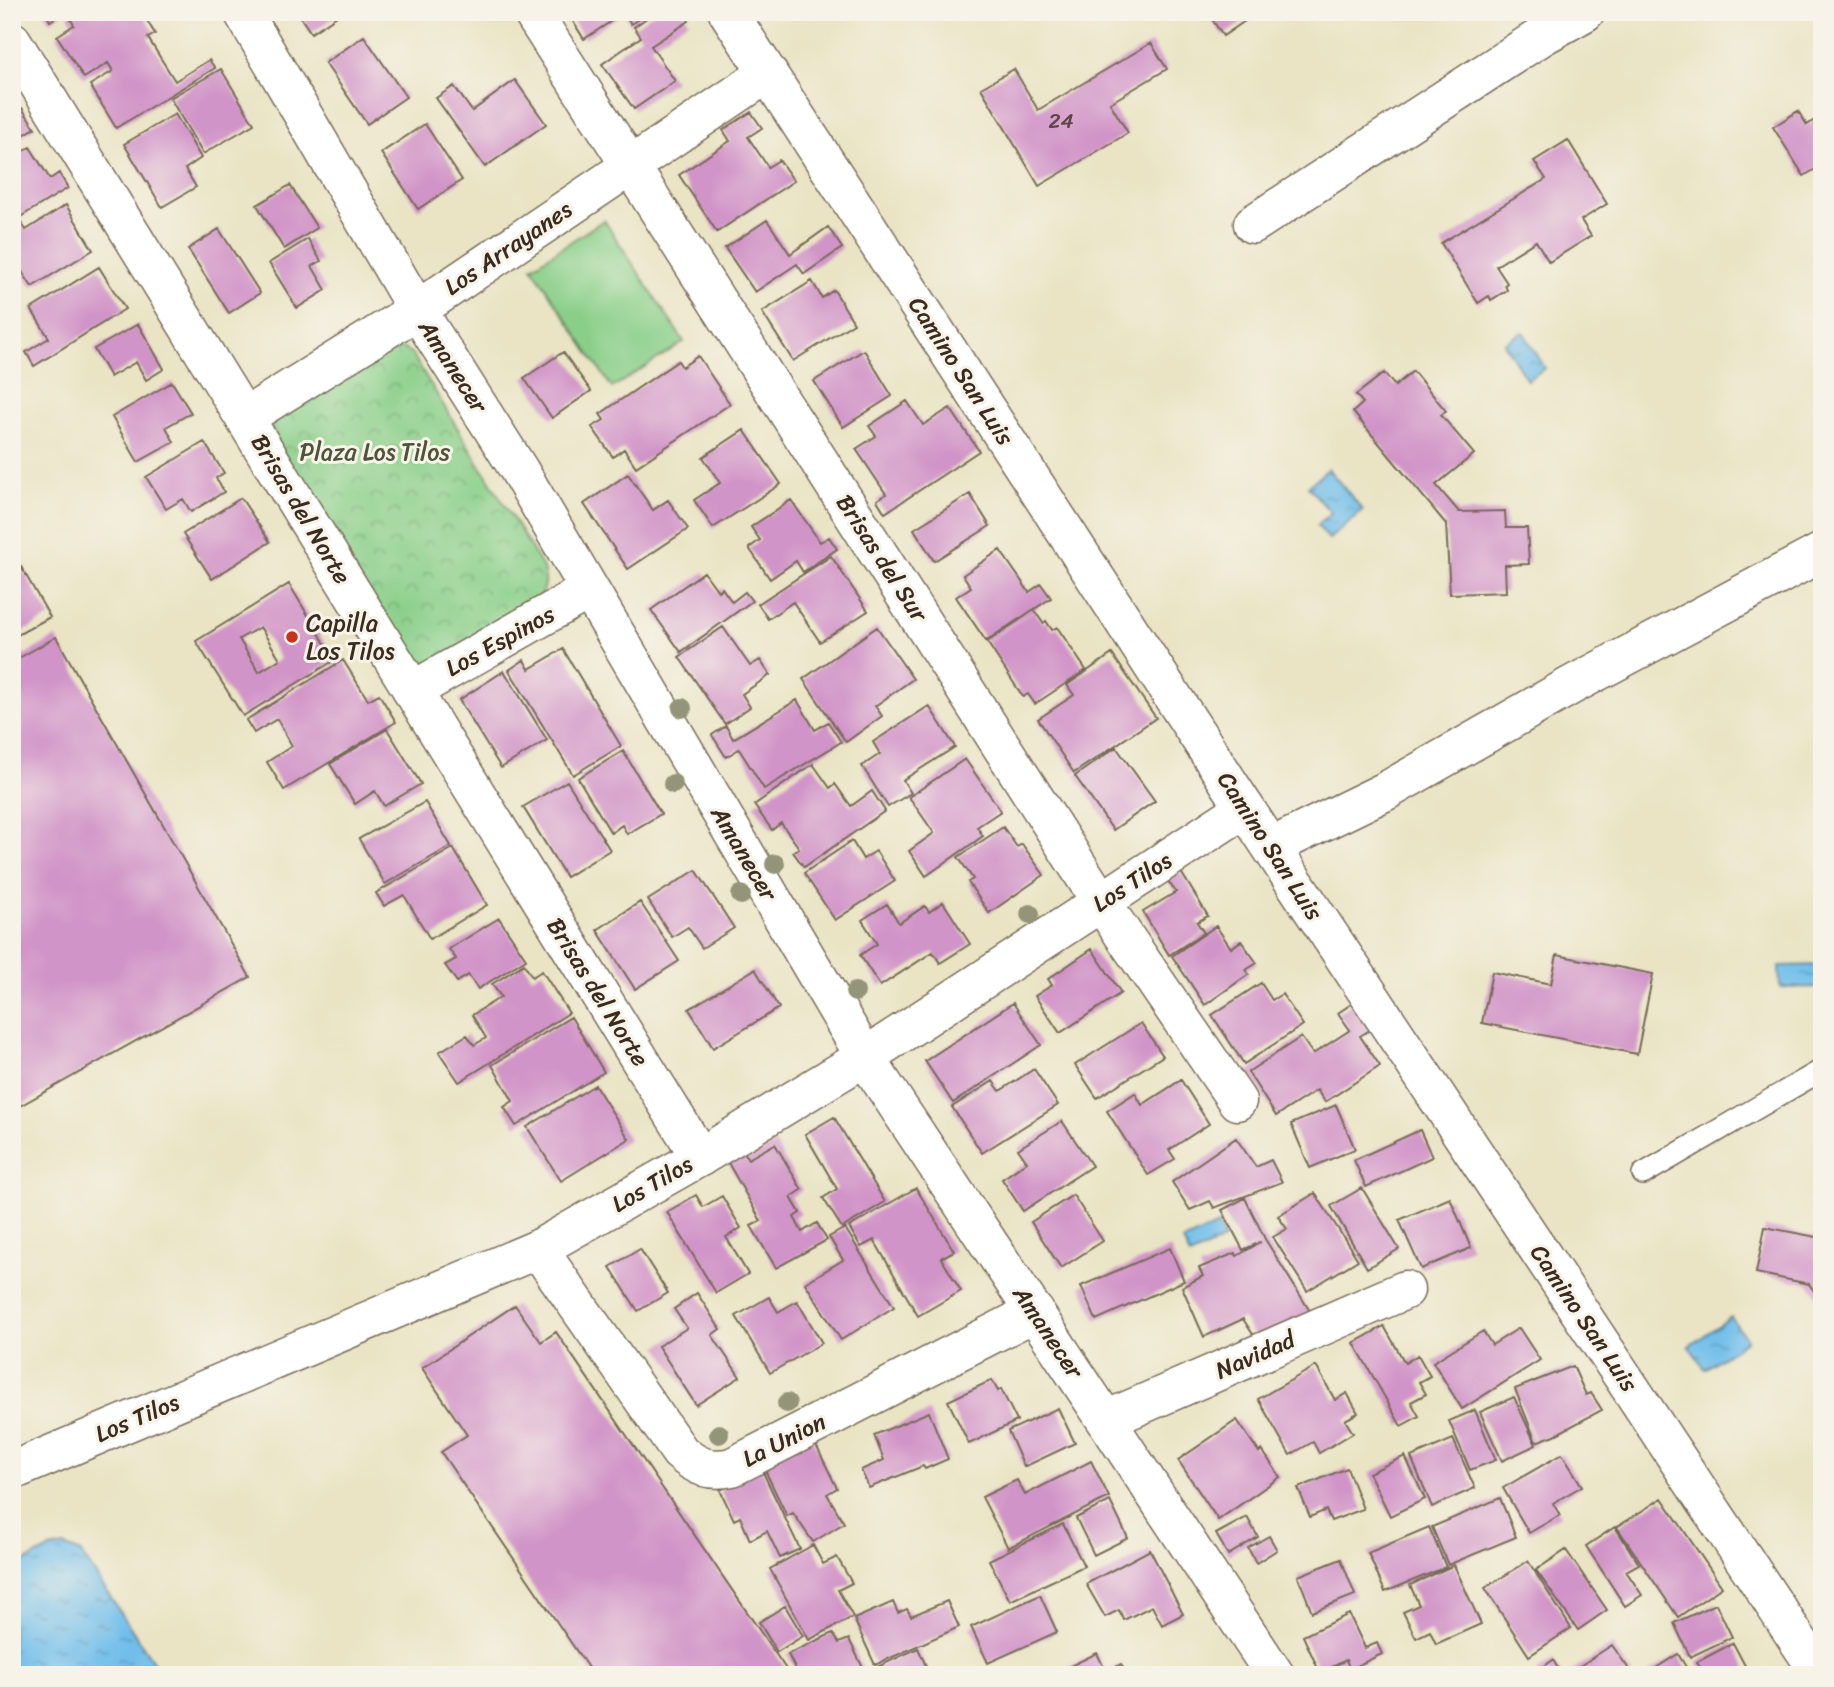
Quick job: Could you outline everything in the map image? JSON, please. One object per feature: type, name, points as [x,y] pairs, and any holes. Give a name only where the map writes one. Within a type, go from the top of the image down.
[{"type":"street","name":"Amanecer","points":[[243,12],[417,310],[519,470],[865,1057],[1275,1675]]},
{"type":"street","name":"Brisas del Sur","points":[[532,12],[1101,902],[1237,1101]]},
{"type":"street","name":"Camino San Luis","points":[[728,12],[1271,848],[1821,1675]]},
{"type":"street","points":[[1252,223],[1533,24],[1585,12]]},
{"type":"street","name":"Brisas del Norte","points":[[12,41],[700,1157]]},
{"type":"street","name":"Los Arrayanes","points":[[245,416],[417,310],[768,73]]},
{"type":"street","points":[[1271,848],[1386,791],[1572,685],[1822,552]]},
{"type":"street","name":"Los Espinos","points":[[412,691],[589,590]]},
{"type":"street","name":"Los Tilos","points":[[12,1471],[538,1249],[700,1157],[865,1057],[1245,808]]},
{"type":"street","name":"La Union","points":[[538,1249],[680,1452],[692,1463],[705,1469],[732,1467],[1035,1312]]},
{"type":"street","name":"Navidad","points":[[1106,1420],[1405,1290]]},
{"type":"lane","points":[[1643,1174],[1822,1070]]},
{"type":"green space","points":[[604,220],[684,342],[612,388],[532,267]]},
{"type":"green space","name":"Plaza Los Tilos","points":[[394,347],[412,354],[542,566],[545,578],[540,597],[430,664],[409,660],[271,433],[273,422],[385,349]]},
{"type":"water","points":[[1523,332],[1545,368],[1527,380],[1504,343]]},
{"type":"water","points":[[1328,469],[1363,510],[1329,539],[1317,525],[1331,513],[1308,486]]},
{"type":"water","points":[[1822,965],[1822,987],[1780,988],[1779,966]]},
{"type":"water","points":[[1218,1225],[1225,1239],[1190,1256],[1183,1241]]},
{"type":"water","points":[[1731,1317],[1747,1340],[1705,1369],[1689,1346]]},
{"type":"water","points":[[64,1546],[81,1553],[162,1675],[12,1675],[12,1568],[49,1549]]},
{"type":"building","points":[[45,12],[65,12],[50,21]]},
{"type":"building","points":[[72,12],[142,12],[155,34],[148,38],[175,81],[209,60],[215,68],[116,128],[90,85],[113,71],[108,63],[84,78],[57,36],[74,25],[68,15]]},
{"type":"building","points":[[297,12],[343,12],[311,33]]},
{"type":"building","points":[[567,12],[649,12],[631,24],[624,13],[584,39]]},
{"type":"building","points":[[655,12],[683,12],[689,21],[651,46],[675,81],[634,109],[602,64],[641,37],[634,27]]},
{"type":"building","points":[[1213,12],[1258,12],[1223,36],[1209,15]]},
{"type":"building","points":[[364,36],[406,97],[367,124],[325,63]]},
{"type":"building","points":[[1151,43],[1167,69],[1110,103],[1128,133],[1039,186],[981,88],[1014,69],[1038,110]]},
{"type":"building","points":[[221,69],[254,124],[203,154],[170,98]]},
{"type":"building","points":[[515,80],[546,124],[485,167],[436,98],[454,86],[472,111]]},
{"type":"building","points":[[22,108],[35,128],[12,142],[12,109],[14,112]]},
{"type":"building","points":[[1798,111],[1807,125],[1822,115],[1822,165],[1804,176],[1773,127]]},
{"type":"building","points":[[751,112],[762,128],[748,137],[768,167],[779,160],[794,181],[717,232],[679,175],[730,141],[723,130]]},
{"type":"building","points":[[175,114],[201,158],[185,169],[196,187],[162,207],[124,144]]},
{"type":"building","points":[[425,124],[462,180],[418,209],[381,153]]},
{"type":"building","points":[[1568,140],[1607,204],[1581,220],[1591,236],[1549,262],[1536,241],[1496,266],[1507,283],[1507,290],[1491,300],[1489,296],[1478,303],[1441,243],[1546,179],[1534,161]]},
{"type":"building","points":[[30,147],[50,179],[59,173],[68,188],[12,222],[12,158]]},
{"type":"building","points":[[290,185],[317,228],[284,249],[257,205]]},
{"type":"building","points":[[66,205],[93,250],[32,287],[12,256],[12,223],[19,219],[26,230]]},
{"type":"building","points":[[767,220],[790,254],[828,227],[842,248],[804,274],[797,264],[755,292],[725,248]]},
{"type":"building","points":[[219,229],[260,293],[229,313],[188,249]]},
{"type":"building","points":[[308,239],[321,261],[312,266],[326,290],[297,308],[269,263]]},
{"type":"building","points":[[99,267],[125,309],[34,366],[26,352],[49,338],[31,309]]},
{"type":"building","points":[[812,281],[822,298],[834,290],[854,323],[793,361],[762,312]]},
{"type":"building","points":[[138,324],[164,369],[146,380],[136,362],[110,377],[94,349]]},
{"type":"building","points":[[864,350],[892,396],[843,427],[814,381]]},
{"type":"building","points":[[563,352],[591,391],[552,418],[524,378]]},
{"type":"building","points":[[698,356],[730,404],[636,467],[624,449],[613,457],[592,427],[604,420],[600,414],[678,361],[682,367]]},
{"type":"building","points":[[1413,371],[1446,411],[1441,415],[1474,454],[1436,485],[1459,512],[1505,511],[1506,528],[1527,528],[1529,564],[1505,565],[1506,592],[1450,594],[1446,524],[1353,412],[1363,403],[1356,395],[1384,373],[1395,386]]},
{"type":"building","points":[[172,382],[191,413],[166,427],[174,442],[138,462],[112,417]]},
{"type":"building","points":[[907,401],[923,425],[950,408],[979,451],[885,513],[877,500],[886,494],[856,449],[876,436],[869,426]]},
{"type":"building","points":[[744,430],[781,484],[713,528],[694,500],[720,483],[703,457]]},
{"type":"building","points":[[204,442],[224,473],[216,478],[224,492],[191,512],[183,499],[166,509],[146,477]]},
{"type":"building","points":[[628,474],[653,510],[668,500],[688,529],[628,569],[584,504]]},
{"type":"building","points":[[970,494],[990,526],[934,561],[914,529]]},
{"type":"building","points":[[241,498],[270,542],[212,579],[183,534]]},
{"type":"building","points":[[791,500],[820,542],[829,537],[837,549],[803,572],[796,561],[770,579],[749,548],[760,540],[751,527]]},
{"type":"building","points":[[1000,550],[1029,592],[1041,584],[1051,598],[986,641],[956,597],[971,587],[963,575]]},
{"type":"building","points":[[12,551],[50,617],[12,638]]},
{"type":"building","points":[[831,556],[868,611],[820,642],[793,602],[768,619],[758,604]]},
{"type":"building","points":[[704,572],[718,591],[722,588],[732,602],[745,592],[752,601],[681,652],[651,610]]},
{"type":"building","points":[[289,584],[335,660],[243,716],[196,641]],"holes":[[[260,627],[280,659],[259,672],[239,639]]]},
{"type":"building","points":[[1034,610],[1052,630],[1057,627],[1086,670],[1035,704],[1028,694],[1023,697],[987,642]]},
{"type":"building","points":[[723,627],[750,666],[760,660],[770,675],[742,694],[750,707],[725,724],[679,657]]},
{"type":"building","points":[[877,627],[913,679],[875,706],[882,716],[846,742],[803,679]]},
{"type":"building","points":[[56,637],[250,977],[18,1107],[12,1098],[12,662]]},
{"type":"building","points":[[563,649],[621,746],[573,775],[509,670],[524,660],[529,669]]},
{"type":"building","points":[[1112,654],[1156,718],[1074,773],[1038,719],[1074,695],[1067,685]]},
{"type":"building","points":[[343,660],[368,700],[379,694],[396,722],[284,790],[267,762],[292,746],[277,719],[254,733],[246,720]]},
{"type":"building","points":[[504,671],[547,740],[501,768],[459,700]]},
{"type":"building","points":[[797,700],[815,730],[828,722],[841,742],[764,789],[739,749],[726,757],[712,735],[726,726],[733,739]]},
{"type":"building","points":[[929,706],[955,747],[903,780],[911,793],[888,807],[862,766],[880,754],[873,742]]},
{"type":"building","points":[[387,729],[421,784],[384,806],[375,791],[355,804],[330,764]]},
{"type":"building","points":[[1116,747],[1155,801],[1113,830],[1075,776]]},
{"type":"building","points":[[623,751],[661,814],[627,834],[622,825],[611,833],[578,778]]},
{"type":"building","points":[[965,759],[1001,811],[977,827],[983,836],[926,876],[909,851],[934,833],[909,797]]},
{"type":"building","points":[[813,764],[830,788],[835,784],[851,806],[872,791],[885,811],[804,867],[793,852],[799,848],[781,823],[772,830],[754,805]]},
{"type":"building","points":[[567,781],[610,850],[566,877],[523,807]]},
{"type":"building","points":[[425,802],[451,846],[385,884],[359,839]]},
{"type":"building","points":[[1003,827],[1017,847],[1022,844],[1044,875],[989,913],[968,882],[973,879],[958,857]]},
{"type":"building","points":[[852,841],[863,859],[876,851],[895,881],[835,920],[804,873]]},
{"type":"building","points":[[453,848],[487,905],[430,939],[404,895],[384,906],[376,893]]},
{"type":"building","points":[[696,870],[734,928],[702,948],[688,927],[672,937],[648,900]]},
{"type":"building","points":[[1181,872],[1208,916],[1197,922],[1204,933],[1169,955],[1143,912],[1176,892],[1167,880]]},
{"type":"building","points":[[640,902],[679,961],[635,989],[597,930]]},
{"type":"building","points":[[943,902],[970,944],[940,963],[933,952],[880,986],[860,955],[877,944],[862,920],[887,904],[899,923],[925,906],[929,912]]},
{"type":"building","points":[[499,918],[526,959],[478,989],[468,975],[457,982],[445,965],[456,959],[449,949]]},
{"type":"building","points":[[1216,926],[1231,948],[1241,941],[1257,963],[1246,970],[1249,974],[1205,1005],[1172,956]]},
{"type":"building","points":[[1092,949],[1121,993],[1060,1033],[1035,996],[1052,985],[1048,979]]},
{"type":"building","points":[[1557,955],[1653,974],[1637,1054],[1482,1023],[1492,972],[1551,984]]},
{"type":"building","points":[[524,964],[532,977],[542,971],[569,1013],[459,1082],[439,1052],[467,1035],[474,1045],[486,1038],[472,1015],[501,997],[492,984]]},
{"type":"building","points":[[755,969],[779,1008],[713,1048],[689,1009]]},
{"type":"building","points":[[1261,983],[1272,1000],[1282,994],[1303,1025],[1244,1064],[1212,1015]]},
{"type":"building","points":[[1013,1003],[1041,1045],[953,1103],[925,1061]]},
{"type":"building","points":[[1353,1003],[1370,1030],[1360,1036],[1380,1066],[1325,1102],[1317,1090],[1276,1116],[1248,1072],[1301,1037],[1313,1054],[1350,1030],[1338,1013]]},
{"type":"building","points":[[571,1017],[604,1072],[516,1126],[504,1107],[513,1101],[492,1065]]},
{"type":"building","points":[[1141,1023],[1163,1056],[1097,1098],[1075,1065]]},
{"type":"building","points":[[1034,1069],[1058,1105],[982,1153],[952,1107],[993,1081],[1000,1091]]},
{"type":"building","points":[[1181,1080],[1209,1124],[1169,1150],[1175,1159],[1148,1175],[1107,1111],[1135,1093],[1142,1105]]},
{"type":"building","points":[[595,1085],[629,1139],[561,1181],[527,1127]]},
{"type":"building","points":[[1336,1105],[1355,1149],[1310,1168],[1291,1124]]},
{"type":"building","points":[[834,1117],[885,1202],[842,1228],[823,1198],[837,1189],[805,1134]]},
{"type":"building","points":[[1062,1121],[1092,1166],[1023,1211],[1002,1179],[1027,1162],[1018,1149]]},
{"type":"building","points":[[1420,1130],[1432,1157],[1366,1187],[1354,1160]]},
{"type":"building","points":[[1236,1138],[1256,1167],[1271,1160],[1282,1182],[1214,1208],[1210,1201],[1190,1210],[1172,1182]]},
{"type":"building","points":[[775,1144],[802,1190],[791,1197],[800,1213],[794,1217],[802,1232],[817,1223],[827,1240],[776,1268],[751,1226],[761,1221],[727,1161],[744,1152],[748,1159]]},
{"type":"building","points":[[916,1188],[954,1251],[941,1258],[961,1291],[918,1316],[874,1240],[861,1247],[849,1227]]},
{"type":"building","points":[[1362,1188],[1399,1249],[1367,1268],[1331,1206]]},
{"type":"building","points":[[1315,1193],[1358,1260],[1307,1291],[1273,1237],[1287,1229],[1278,1216]]},
{"type":"building","points":[[696,1195],[703,1207],[722,1196],[741,1228],[726,1237],[748,1274],[716,1293],[667,1212]]},
{"type":"building","points":[[1073,1195],[1103,1241],[1061,1268],[1031,1222]]},
{"type":"building","points":[[1245,1198],[1265,1239],[1313,1316],[1258,1342],[1243,1319],[1204,1337],[1182,1287],[1203,1276],[1199,1268],[1235,1253],[1237,1256],[1261,1242],[1243,1250],[1222,1210]]},
{"type":"building","points":[[1450,1198],[1471,1248],[1421,1269],[1399,1220]]},
{"type":"building","points":[[1765,1227],[1822,1238],[1822,1302],[1809,1284],[1756,1273]]},
{"type":"building","points":[[845,1228],[894,1307],[841,1340],[805,1283],[843,1260],[829,1237]]},
{"type":"building","points":[[1170,1248],[1184,1281],[1096,1320],[1081,1286]]},
{"type":"building","points":[[640,1249],[668,1293],[638,1311],[610,1267]]},
{"type":"building","points":[[697,1293],[720,1329],[712,1335],[740,1377],[696,1405],[658,1346],[687,1328],[674,1309]]},
{"type":"building","points":[[769,1297],[778,1312],[797,1301],[822,1343],[770,1373],[736,1316]]},
{"type":"building","points":[[515,1305],[541,1342],[556,1332],[790,1675],[593,1675],[441,1452],[467,1435],[422,1368]]},
{"type":"building","points":[[1384,1326],[1405,1363],[1418,1355],[1430,1376],[1419,1382],[1426,1394],[1411,1402],[1419,1416],[1401,1426],[1354,1343]]},
{"type":"building","points":[[1519,1328],[1540,1360],[1462,1409],[1433,1362],[1483,1331],[1492,1345]]},
{"type":"building","points":[[1316,1366],[1335,1400],[1347,1393],[1358,1413],[1345,1420],[1353,1433],[1319,1453],[1313,1442],[1290,1455],[1258,1399]]},
{"type":"building","points":[[1573,1366],[1586,1395],[1591,1393],[1602,1410],[1536,1442],[1515,1389]]},
{"type":"building","points":[[992,1380],[998,1391],[1001,1389],[1017,1421],[969,1444],[948,1401]]},
{"type":"building","points":[[1514,1397],[1536,1445],[1502,1461],[1480,1412]]},
{"type":"building","points":[[1058,1408],[1075,1443],[1024,1467],[1008,1431]]},
{"type":"building","points":[[1475,1410],[1496,1460],[1470,1470],[1449,1421]]},
{"type":"building","points":[[929,1412],[948,1459],[869,1488],[861,1470],[884,1460],[874,1435]]},
{"type":"building","points":[[1237,1420],[1280,1477],[1218,1520],[1178,1460]]},
{"type":"building","points":[[811,1435],[837,1488],[827,1494],[844,1523],[813,1542],[793,1513],[787,1516],[760,1460]]},
{"type":"building","points":[[1453,1439],[1475,1488],[1432,1507],[1411,1457]]},
{"type":"building","points":[[1562,1454],[1582,1486],[1553,1503],[1560,1515],[1529,1533],[1503,1488]]},
{"type":"building","points":[[1405,1456],[1425,1499],[1390,1516],[1369,1473]]},
{"type":"building","points":[[757,1460],[800,1549],[780,1558],[767,1531],[750,1540],[740,1517],[734,1520],[720,1490],[729,1486]]},
{"type":"building","points":[[1091,1461],[1109,1497],[1008,1548],[982,1497],[1017,1480],[1025,1495]]},
{"type":"building","points":[[1347,1468],[1363,1509],[1331,1521],[1326,1510],[1310,1517],[1298,1488]]},
{"type":"building","points":[[1500,1498],[1516,1537],[1448,1565],[1432,1527]]},
{"type":"building","points":[[1662,1498],[1722,1587],[1678,1617],[1617,1527]]},
{"type":"building","points":[[1110,1501],[1128,1538],[1094,1555],[1076,1518]]},
{"type":"building","points":[[1247,1517],[1258,1537],[1228,1555],[1216,1534]]},
{"type":"building","points":[[1063,1524],[1084,1566],[1010,1601],[989,1560]]},
{"type":"building","points":[[1429,1527],[1446,1567],[1385,1592],[1368,1553]]},
{"type":"building","points":[[1615,1527],[1639,1564],[1626,1571],[1642,1595],[1625,1606],[1586,1546]]},
{"type":"building","points":[[1269,1536],[1277,1550],[1256,1563],[1248,1548]]},
{"type":"building","points":[[813,1545],[823,1564],[837,1557],[852,1583],[838,1590],[853,1617],[809,1640],[770,1569]]},
{"type":"building","points":[[1150,1550],[1183,1614],[1162,1625],[1152,1606],[1124,1620],[1119,1610],[1105,1617],[1086,1584]]},
{"type":"building","points":[[1566,1550],[1607,1610],[1578,1630],[1536,1570]]},
{"type":"building","points":[[1341,1559],[1355,1595],[1312,1612],[1298,1576]]},
{"type":"building","points":[[1528,1561],[1571,1628],[1529,1656],[1485,1588]]},
{"type":"building","points":[[1454,1565],[1481,1624],[1436,1644],[1430,1631],[1416,1638],[1403,1612],[1419,1605],[1410,1585]]},
{"type":"building","points":[[1040,1595],[1057,1632],[988,1663],[971,1627]]},
{"type":"building","points":[[947,1601],[959,1627],[875,1665],[854,1619],[893,1602],[898,1613],[907,1609],[911,1616]]},
{"type":"building","points":[[1716,1604],[1732,1637],[1690,1657],[1674,1623]]},
{"type":"building","points":[[785,1606],[803,1636],[777,1652],[759,1622]]},
{"type":"building","points":[[1349,1614],[1365,1648],[1377,1643],[1382,1654],[1350,1669],[1346,1660],[1320,1673],[1303,1636]]},
{"type":"building","points":[[833,1633],[839,1643],[849,1639],[864,1670],[853,1675],[798,1675],[788,1654]]},
{"type":"building","points":[[1733,1643],[1750,1675],[1704,1675],[1697,1662]]},
{"type":"building","points":[[1612,1645],[1633,1675],[1566,1675]]},
{"type":"building","points":[[918,1648],[930,1675],[875,1675],[873,1669]]},
{"type":"building","points":[[1097,1653],[1106,1672],[1121,1664],[1127,1675],[1052,1675]]},
{"type":"building","points":[[1678,1654],[1691,1675],[1645,1675]]},
{"type":"building","points":[[1553,1660],[1562,1675],[1538,1675],[1536,1672]]},
{"type":"place","name":"Capilla Los Tilos","points":[[292,637]]}]
